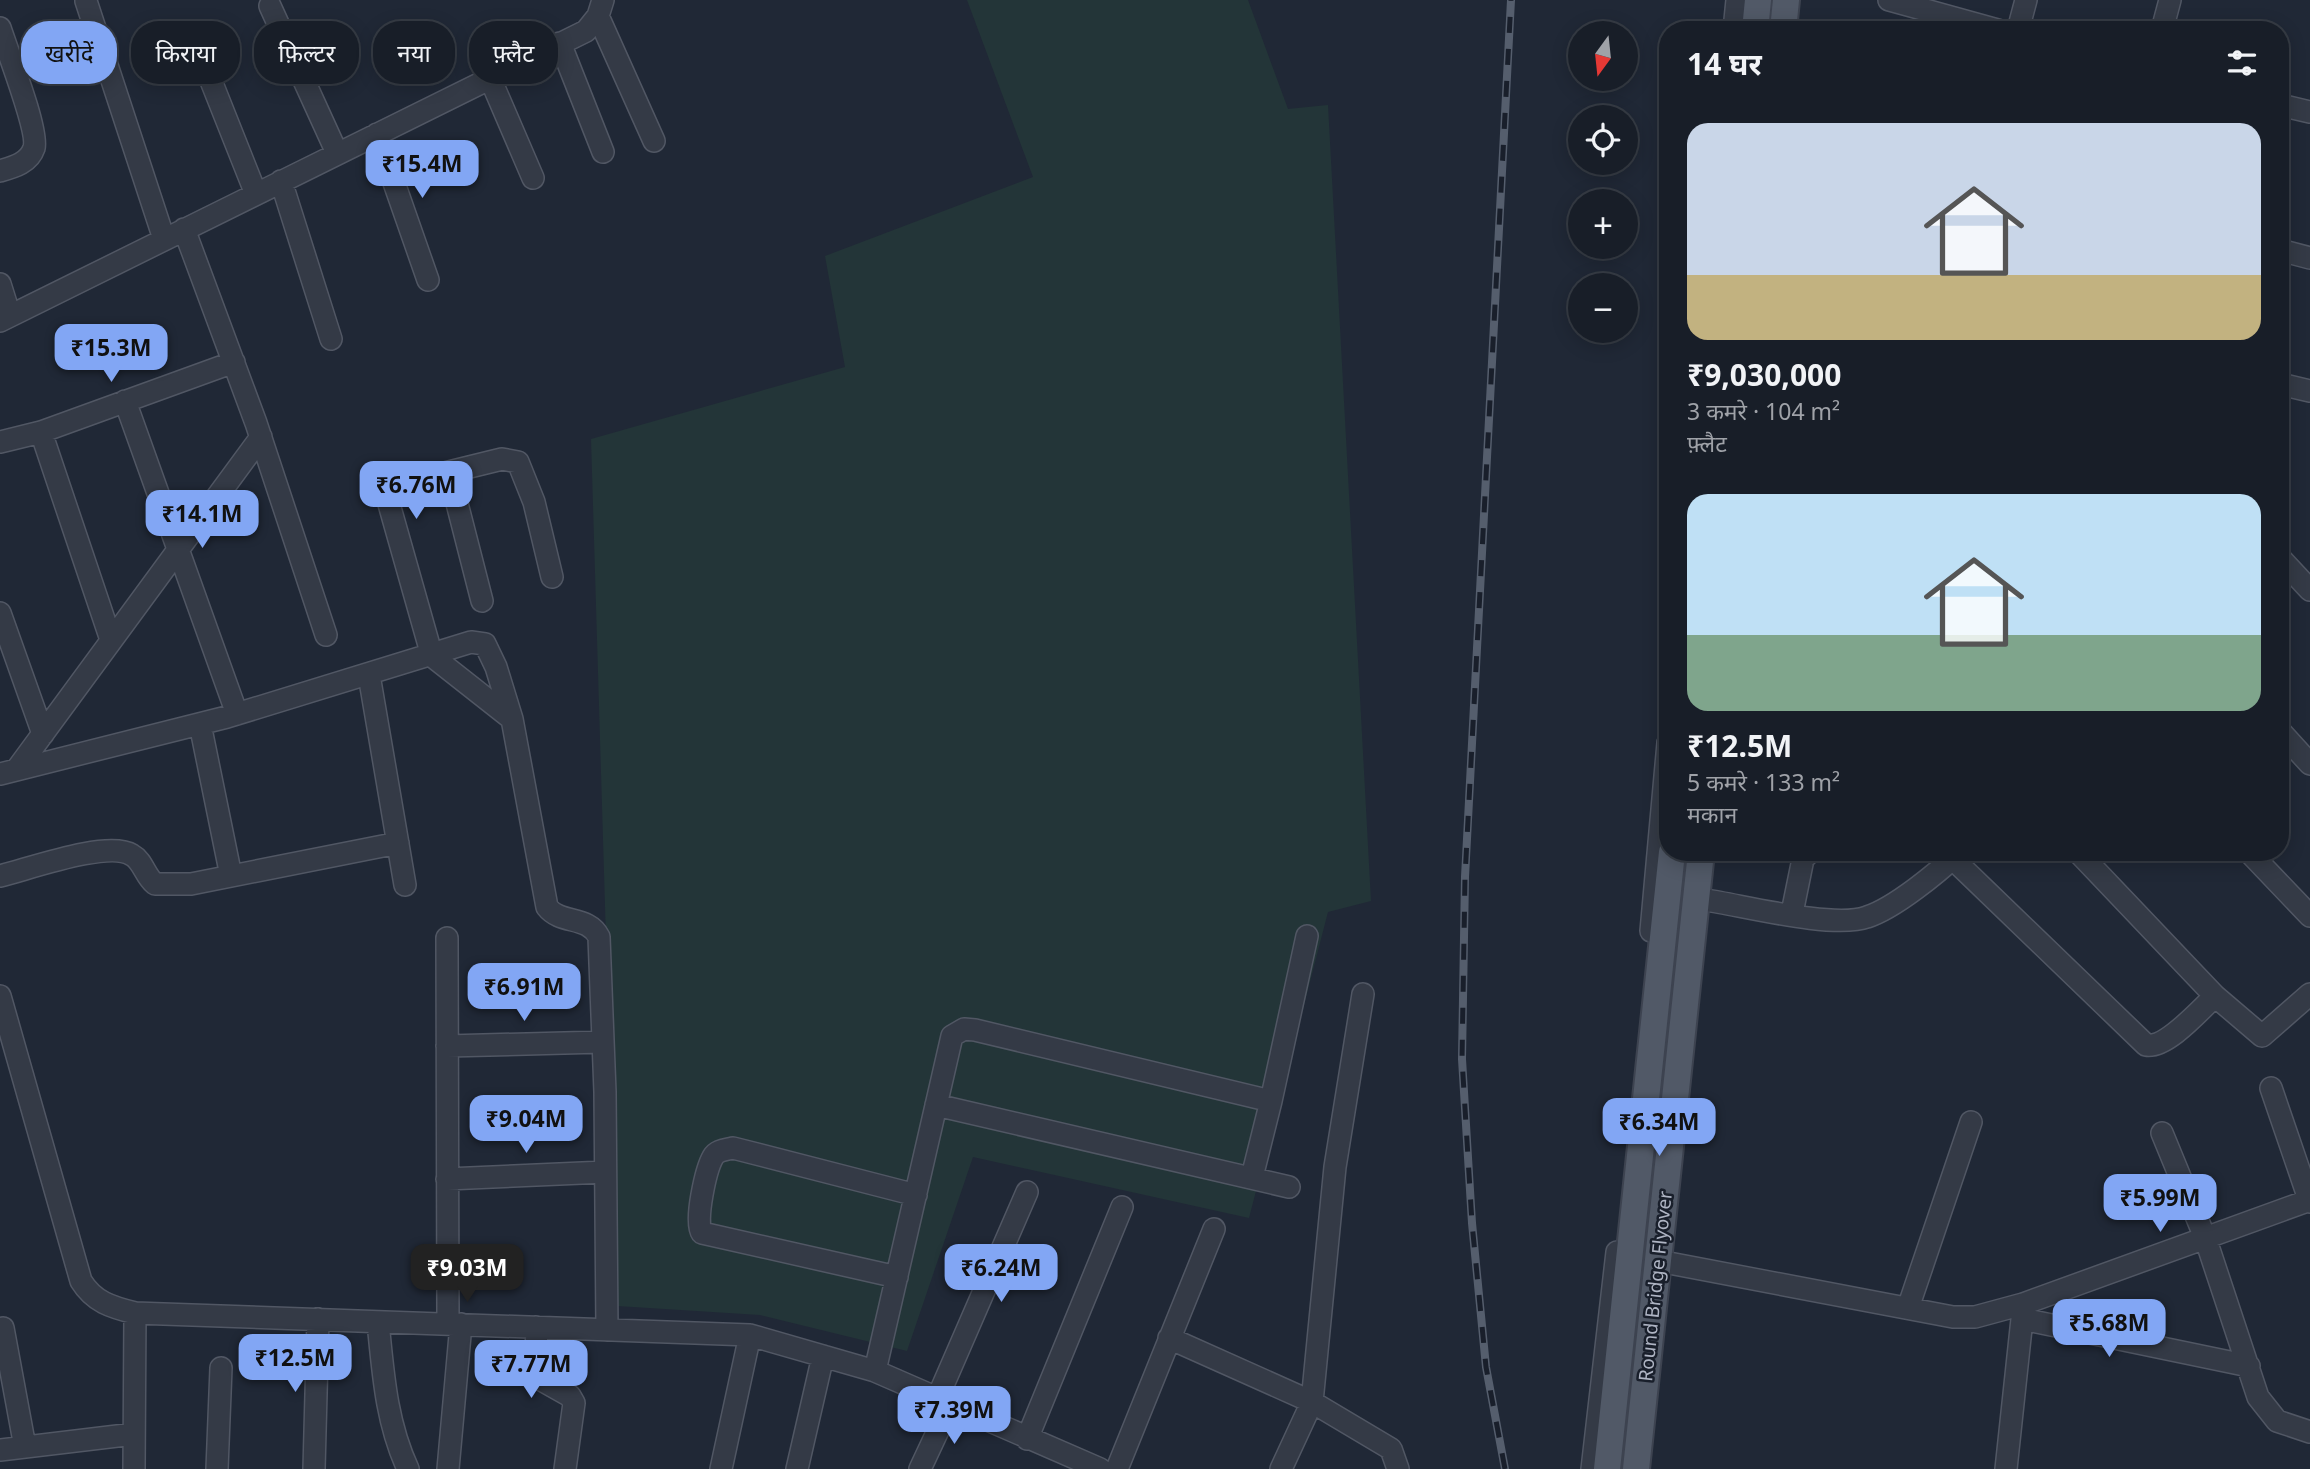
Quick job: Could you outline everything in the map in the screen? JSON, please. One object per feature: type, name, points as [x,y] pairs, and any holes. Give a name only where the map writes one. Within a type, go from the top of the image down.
[{"type":"main road","points":[[1756,21],[1758,0]]},
{"type":"main road","points":[[1784,21],[1786,0]]},
{"type":"main road","name":"Round Bridge Flyover","points":[[1607,1469],[1671,861]]},
{"type":"main road","name":"Round Bridge Flyover","points":[[1636,1469],[1700,861]]},
{"type":"street","points":[[1735,21],[1737,0]]},
{"type":"street","points":[[1795,21],[1797,0]]},
{"type":"street","points":[[1889,0],[1965,21]]},
{"type":"street","points":[[2020,21],[2026,0]]},
{"type":"street","points":[[2164,21],[2170,0]]},
{"type":"street","points":[[86,1],[164,239]]},
{"type":"street","points":[[270,6],[338,153]]},
{"type":"street","points":[[600,8],[586,31],[560,43],[603,152]]},
{"type":"street","points":[[600,8],[654,141]]},
{"type":"street","points":[[0,28],[35,140],[28,158],[17,166],[0,171]]},
{"type":"street","points":[[212,84],[256,194]]},
{"type":"street","points":[[0,284],[5,318],[478,84]]},
{"type":"street","points":[[493,84],[533,178]]},
{"type":"street","points":[[2289,107],[2310,113]]},
{"type":"street","points":[[377,134],[428,280]]},
{"type":"street","points":[[281,181],[331,340]]},
{"type":"street","points":[[184,229],[261,438],[326,635]]},
{"type":"street","points":[[2289,252],[2310,258]]},
{"type":"street","points":[[0,442],[41,432],[234,362]]},
{"type":"street","points":[[2289,386],[2310,391]]},
{"type":"street","points":[[125,401],[237,714]]},
{"type":"street","points":[[41,432],[111,640]]},
{"type":"street","points":[[8,771],[43,734],[178,547],[261,438]]},
{"type":"street","points":[[512,719],[432,656],[387,494],[396,485],[449,471],[502,459],[518,462],[534,502],[552,578]]},
{"type":"street","points":[[449,471],[482,601]]},
{"type":"street","points":[[2289,568],[2310,590]]},
{"type":"street","points":[[0,614],[43,734]]},
{"type":"street","points":[[8,771],[237,714],[471,642],[485,643],[494,659],[512,719],[547,906],[558,917],[595,929],[598,937],[606,1172],[607,1330]]},
{"type":"street","points":[[369,675],[405,885]]},
{"type":"street","points":[[200,724],[231,876]]},
{"type":"street","points":[[2289,741],[2310,764]]},
{"type":"street","points":[[1592,1469],[1639,1057],[1659,840]]},
{"type":"street","points":[[0,876],[106,850],[120,850],[137,858],[155,884],[191,884],[398,843]]},
{"type":"street","points":[[1647,1469],[1711,861]]},
{"type":"street","points":[[1792,913],[1803,861]]},
{"type":"street","points":[[1706,900],[1841,922],[1866,918],[1883,910],[1949,861]]},
{"type":"street","points":[[1963,861],[2146,1045],[2155,1046],[2165,1041],[2215,996]]},
{"type":"street","points":[[2087,861],[2215,996],[2262,1036],[2310,994]]},
{"type":"street","points":[[2258,861],[2310,916]]},
{"type":"street","points":[[1252,1177],[1307,936]]},
{"type":"street","points":[[447,938],[447,1179],[454,1324],[449,1469]]},
{"type":"street","points":[[1281,1469],[1312,1402],[1335,1167],[1363,994]]},
{"type":"street","points":[[0,996],[7,1050],[81,1281],[88,1293],[101,1303],[135,1313],[750,1335],[875,1371],[1027,1439],[1050,1460],[1100,1469]]},
{"type":"street","points":[[875,1371],[952,1036],[964,1029],[1271,1101]]},
{"type":"street","points":[[447,1046],[602,1042]]},
{"type":"street","points":[[1669,1264],[1965,1318],[2022,1311],[2310,1201],[2271,1088]]},
{"type":"street","points":[[936,1105],[1289,1187]]},
{"type":"street","points":[[1908,1308],[1971,1122]]},
{"type":"street","points":[[2162,1133],[2206,1240],[2267,1412],[2277,1421],[2310,1432]]},
{"type":"street","points":[[897,1277],[702,1233],[697,1221],[712,1160],[720,1151],[733,1148],[916,1195]]},
{"type":"street","points":[[447,1179],[606,1172]]},
{"type":"street","points":[[920,1469],[1027,1192]]},
{"type":"street","points":[[1027,1439],[1122,1207]]},
{"type":"street","points":[[1117,1469],[1214,1229]]},
{"type":"street","points":[[2022,1311],[2249,1366]]},
{"type":"street","points":[[2006,1469],[2022,1311]]},
{"type":"street","points":[[134,1469],[135,1313]]},
{"type":"street","points":[[314,1469],[318,1320]]},
{"type":"street","points":[[378,1322],[388,1406],[396,1441],[408,1469]]},
{"type":"street","points":[[536,1327],[537,1378],[570,1396],[574,1403],[565,1469]]},
{"type":"street","points":[[3,1328],[25,1447]]},
{"type":"street","points":[[721,1469],[750,1335]]},
{"type":"street","points":[[1169,1338],[1312,1402],[1391,1449],[1398,1469]]},
{"type":"street","points":[[797,1469],[823,1356]]},
{"type":"street","points":[[217,1469],[221,1368]]},
{"type":"street","points":[[0,1450],[134,1434]]},
{"type":"shaded area","points":[[967,0],[1248,0],[1288,109],[1328,105],[1371,901],[1328,912],[1249,1218],[973,1157],[907,1351],[760,1315],[617,1306],[591,439],[845,367],[825,256],[1033,177]]},
{"type":"railway","points":[[1505,1469],[1486,1367],[1472,1223],[1462,1059],[1465,877],[1511,0]]}]
